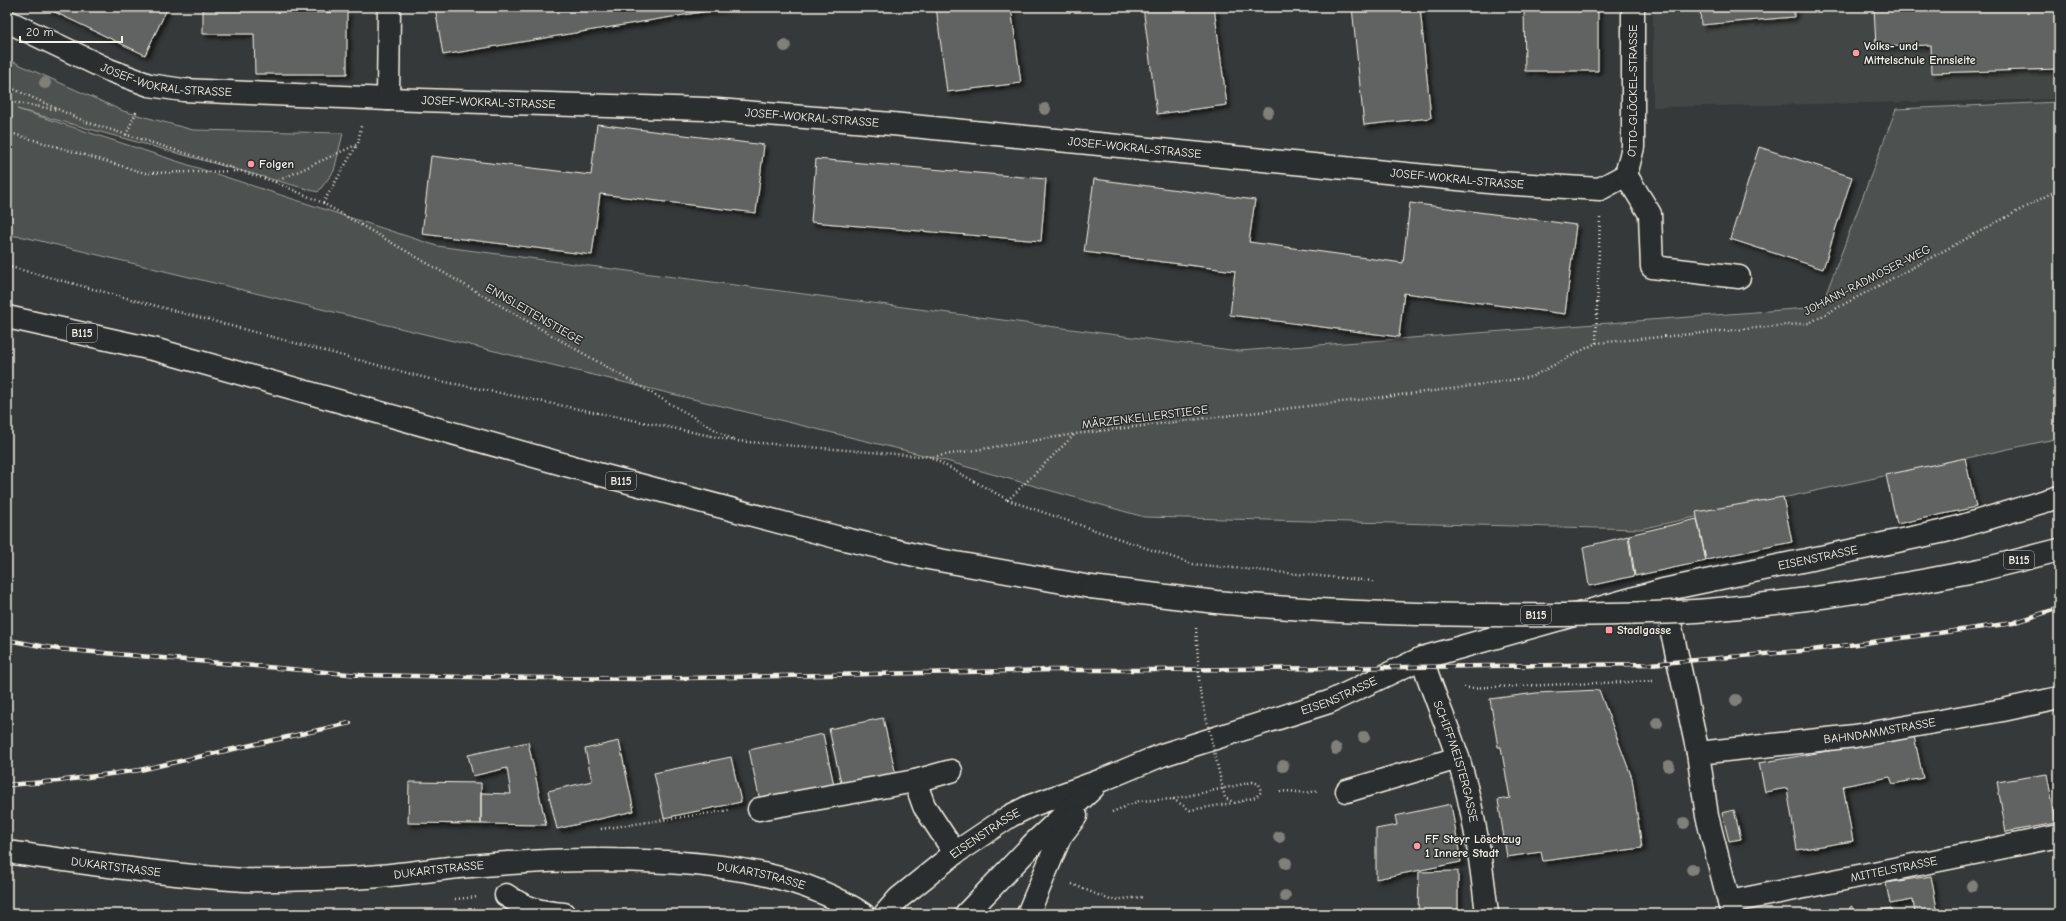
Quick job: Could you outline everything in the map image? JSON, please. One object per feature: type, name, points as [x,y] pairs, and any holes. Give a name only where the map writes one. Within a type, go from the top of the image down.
[{"type":"street","points":[[388,99],[389,7]]},
{"type":"street","name":"OTTO-GLÖCKEL-STRASSE","points":[[1626,175],[1633,148],[1633,7]]},
{"type":"street","name":"JOSEF-WOKRAL-STRASSE","points":[[7,22],[109,70],[149,84],[183,90],[388,99],[705,109],[908,126],[1499,183],[1600,189]]},
{"type":"street","points":[[1600,189],[1626,175],[1650,214],[1652,267],[1739,277]]},
{"type":"street","name":"B115","points":[[7,317],[157,350],[598,474],[829,535],[928,558],[1091,587],[1217,602],[1336,611],[1406,614],[1617,614],[1708,610],[1806,600],[1896,587],[1980,570],[2059,550]]},
{"type":"street","name":"EISENSTRASSE","points":[[885,914],[899,898],[955,853],[1010,816],[1030,806],[1102,780],[1162,755],[1329,702],[1422,658],[1663,590],[1945,531],[2059,497]]},
{"type":"street","points":[[1663,590],[1698,753],[1707,816],[1730,908]]},
{"type":"street","name":"SCHIFFMEISTERGASSE","points":[[1422,658],[1431,690],[1458,758],[1472,812],[1482,866],[1487,914]]},
{"type":"street","name":"BAHNDAMMSTRASSE","points":[[1698,753],[1855,736],[2003,710],[2059,698]]},
{"type":"street","points":[[1347,791],[1458,758]]},
{"type":"street","points":[[759,809],[915,781],[951,771]]},
{"type":"street","points":[[1028,914],[1060,837],[1102,780]]},
{"type":"street","name":"EISENSTRASSE","points":[[966,914],[1034,843],[1102,780]]},
{"type":"street","points":[[915,781],[924,806],[955,853]]},
{"type":"street","name":"MITTELSTRASSE","points":[[1730,908],[2059,836]]},
{"type":"street","name":"DUKARTSTRASSE","points":[[7,852],[138,870],[247,880],[353,878],[546,860],[604,858],[703,864],[747,870],[787,880],[825,894],[863,914]]},
{"type":"street","points":[[506,895],[521,906],[542,913],[564,914]]},
{"type":"path","points":[[7,86],[62,111]]},
{"type":"path","points":[[323,203],[358,144],[365,98]]},
{"type":"path","points":[[7,101],[62,111]]},
{"type":"path","name":"ENNSLEITENSTIEGE","points":[[62,111],[86,122],[275,182],[323,203],[736,441]]},
{"type":"path","points":[[7,132],[145,173],[241,171]]},
{"type":"path","points":[[275,182],[358,144]]},
{"type":"path","points":[[1596,343],[1600,189]]},
{"type":"path","name":"JOHANN-RADMOSER-WEG","points":[[1596,343],[1809,323],[2059,189]]},
{"type":"path","points":[[7,266],[426,378],[736,441],[932,457],[1075,434]]},
{"type":"path","name":"MÄRZENKELLERSTIEGE","points":[[1008,500],[1075,434],[1458,388],[1531,377],[1596,343]]},
{"type":"path","points":[[932,457],[1008,500],[1192,564],[1379,582]]},
{"type":"path","points":[[1431,690],[1682,679]]},
{"type":"path","points":[[1200,691],[1225,798],[1234,803],[1256,797],[1261,792],[1259,784],[1253,782],[1172,799],[1190,810],[1234,803]]},
{"type":"path","points":[[597,830],[730,810],[759,809]]},
{"type":"path","points":[[1071,883],[1110,900],[1144,897]]},
{"type":"shaded area","name":"Volks- und Mittelschule Ennsleite","points":[[1653,7],[2059,7],[2059,99],[1653,107]]},
{"type":"shaded area","points":[[7,59],[123,111],[193,130],[343,133],[334,171],[318,192],[17,109],[437,246],[1239,351],[1821,307],[1896,109],[2059,102],[2059,438],[1640,529],[1144,517],[932,457],[24,237],[7,235]]},
{"type":"building","points":[[44,7],[168,7],[145,55]]},
{"type":"building","points":[[203,7],[295,7],[295,13],[347,12],[347,74],[255,74],[254,34],[203,34]]},
{"type":"building","points":[[435,7],[732,7],[443,55]]},
{"type":"building","points":[[936,7],[1011,7],[1021,83],[947,92]]},
{"type":"building","points":[[1143,7],[1214,7],[1227,105],[1157,114]]},
{"type":"building","points":[[1352,7],[1420,7],[1431,118],[1364,125]]},
{"type":"building","points":[[1524,7],[1598,7],[1598,71],[1525,71]]},
{"type":"building","points":[[1700,7],[1794,7],[1794,17],[1701,25]]},
{"type":"building","points":[[1874,7],[2059,7],[2059,69],[1932,73],[1931,45],[1876,47]]},
{"type":"building","points":[[597,124],[764,145],[756,213],[600,194],[592,255],[422,234],[431,156],[591,175]]},
{"type":"building","points":[[1759,147],[1852,177],[1823,269],[1730,239]]},
{"type":"building","points":[[816,159],[1046,179],[1041,241],[811,222]]},
{"type":"building","points":[[1094,179],[1255,200],[1249,242],[1403,263],[1410,203],[1576,225],[1565,314],[1404,293],[1399,337],[1230,315],[1235,271],[1084,252]]},
{"type":"building","points":[[1965,458],[1976,507],[1897,524],[1886,475]]},
{"type":"building","points":[[1783,497],[1792,542],[1706,560],[1696,512]]},
{"type":"building","points":[[1697,519],[1706,561],[1635,576],[1629,535]]},
{"type":"building","points":[[1628,536],[1634,576],[1589,586],[1583,547]]},
{"type":"building","points":[[1599,690],[1632,778],[1642,848],[1543,861],[1541,852],[1507,857],[1498,800],[1510,798],[1501,747],[1498,747],[1490,699],[1536,693]]},
{"type":"building","points":[[883,718],[896,775],[842,787],[829,729]]},
{"type":"building","points":[[823,734],[834,785],[760,801],[749,750]]},
{"type":"building","points":[[1914,736],[1923,778],[1893,784],[1890,777],[1843,786],[1853,841],[1797,850],[1787,788],[1765,792],[1759,763]]},
{"type":"building","points":[[619,741],[634,811],[557,829],[548,791],[592,781],[585,749]]},
{"type":"building","points":[[528,742],[546,825],[481,824],[481,793],[511,794],[507,768],[473,776],[468,755]]},
{"type":"building","points":[[731,757],[741,802],[664,818],[654,773]]},
{"type":"building","points":[[2047,774],[2056,823],[2006,832],[1997,782]]},
{"type":"building","points":[[409,782],[481,783],[481,824],[408,823]]},
{"type":"building","name":"FF Steyr Löschzug 1 Innere Stadt","points":[[1451,804],[1461,862],[1376,879],[1376,829],[1397,825],[1395,816]]},
{"type":"building","points":[[1734,810],[1741,839],[1729,841],[1722,813]]},
{"type":"building","points":[[1458,871],[1458,914],[1418,914],[1419,872]]},
{"type":"building","points":[[1931,876],[1938,914],[1915,914],[1913,900],[1890,904],[1886,883]]},
{"type":"building","points":[[1851,906],[1861,914],[1847,914]]},
{"type":"building","points":[[1891,908],[1892,914],[1861,914]]},
{"type":"railway","points":[[7,640],[58,649],[360,675],[468,677],[642,679],[1053,670],[1650,664],[1812,650],[2013,623],[2059,608]]},
{"type":"railway","points":[[7,785],[58,781],[140,770],[350,723]]},
{"type":"place","name":"Volks- und Mittelschule Ennsleite","points":[[1856,53]]},
{"type":"place","name":"Folgen","points":[[251,164]]},
{"type":"place","name":"Stadlgasse","points":[[1609,630]]},
{"type":"place","name":"FF Steyr Löschzug 1 Innere Stadt","points":[[1417,846]]}]
